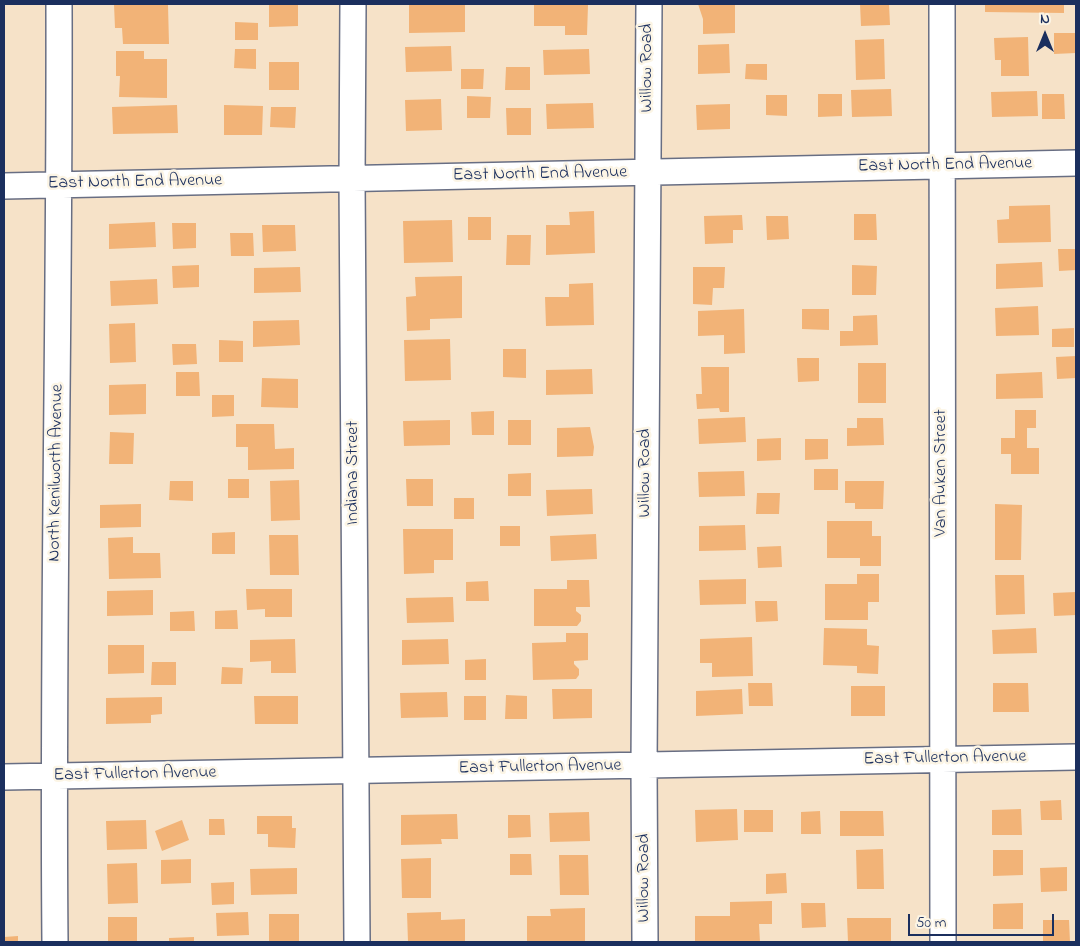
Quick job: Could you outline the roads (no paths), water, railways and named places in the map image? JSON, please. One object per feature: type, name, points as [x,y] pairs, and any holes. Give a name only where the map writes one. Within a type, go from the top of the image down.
[{"type":"street","name":"North Kenilworth Avenue","points":[[55,942],[53,777],[60,185],[59,4]]},
{"type":"street","name":"Indiana Street","points":[[353,4],[352,179],[357,942]]},
{"type":"street","name":"Willow Road","points":[[645,942],[644,766],[648,4]]},
{"type":"street","name":"Van Auken Street","points":[[942,4],[943,942]]},
{"type":"street","name":"East North End Avenue","points":[[4,186],[1076,163]]},
{"type":"street","name":"East Fullerton Avenue","points":[[4,777],[1076,757]]}]
